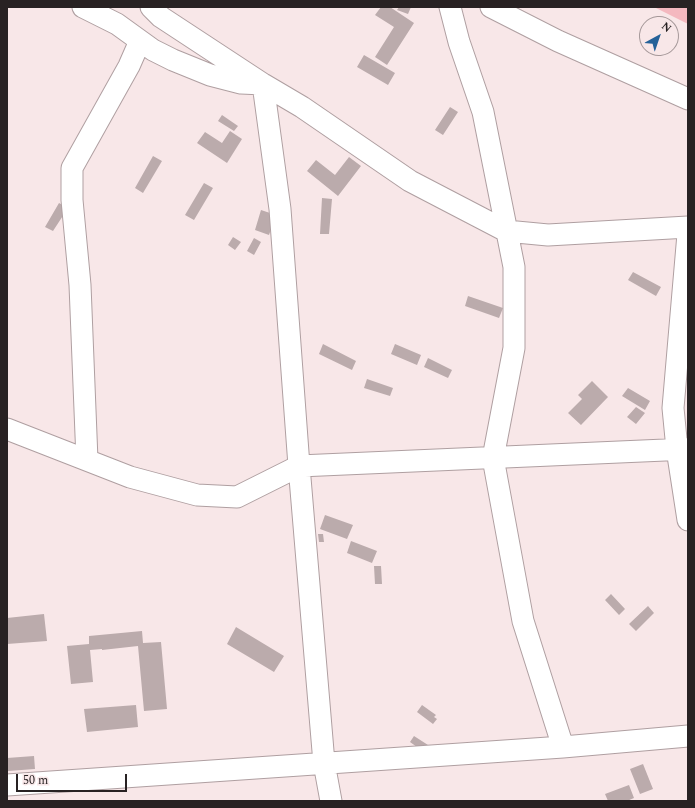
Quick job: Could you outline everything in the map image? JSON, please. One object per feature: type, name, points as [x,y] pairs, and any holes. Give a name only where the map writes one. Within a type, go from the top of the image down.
[{"type":"street","points":[[83,7],[116,24],[160,53],[210,75],[241,83],[263,84]]},
{"type":"street","points":[[151,7],[161,17],[263,84],[302,107],[410,181],[506,231],[548,235],[688,227]]},
{"type":"street","points":[[450,7],[459,42],[483,112],[514,266],[514,348],[493,458],[523,621],[563,747]]},
{"type":"street","points":[[491,7],[558,41],[688,99]]},
{"type":"street","points":[[87,460],[80,285],[72,200],[72,168],[129,66],[140,41]]},
{"type":"street","points":[[263,84],[280,209],[299,466],[324,762],[331,801]]},
{"type":"street","points":[[688,234],[673,408],[682,449],[688,520]]},
{"type":"street","points":[[673,408],[688,374]]},
{"type":"street","points":[[7,429],[130,477],[197,495],[237,498],[299,466],[682,449]]},
{"type":"street","points":[[7,784],[563,747],[688,736]]},
{"type":"shaded area","points":[[654,7],[688,7],[688,24],[679,20],[679,16],[672,16]]},
{"type":"building","points":[[381,7],[390,7],[414,23],[387,65],[375,57],[394,27],[375,15]]},
{"type":"building","points":[[399,7],[411,7],[408,14],[397,10]]},
{"type":"building","points":[[364,55],[395,73],[388,85],[357,67]]},
{"type":"building","points":[[450,107],[458,112],[443,135],[435,130]]},
{"type":"building","points":[[222,115],[238,126],[234,131],[218,121]]},
{"type":"building","points":[[230,131],[242,139],[227,163],[197,143],[205,132],[222,143]]},
{"type":"building","points":[[153,156],[162,161],[143,193],[135,188]]},
{"type":"building","points":[[349,157],[361,166],[338,196],[307,171],[316,160],[335,175]]},
{"type":"building","points":[[204,183],[213,188],[194,220],[185,215]]},
{"type":"building","points":[[322,198],[332,199],[329,234],[320,234]]},
{"type":"building","points":[[59,203],[68,208],[53,231],[45,227]]},
{"type":"building","points":[[261,210],[276,215],[269,235],[255,230]]},
{"type":"building","points":[[233,237],[241,242],[235,250],[228,245]]},
{"type":"building","points":[[254,238],[261,242],[254,255],[247,251]]},
{"type":"building","points":[[633,272],[661,287],[656,296],[628,280]]},
{"type":"building","points":[[468,296],[503,308],[499,318],[465,306]]},
{"type":"building","points":[[323,344],[356,361],[352,370],[319,354]]},
{"type":"building","points":[[395,344],[421,355],[417,365],[391,354]]},
{"type":"building","points":[[428,358],[452,370],[448,378],[424,367]]},
{"type":"building","points":[[367,379],[393,388],[390,396],[364,388]]},
{"type":"building","points":[[592,381],[608,397],[581,425],[568,413],[582,399],[578,395]]},
{"type":"building","points":[[628,388],[650,401],[645,410],[622,396]]},
{"type":"building","points":[[636,407],[645,413],[636,424],[627,417]]},
{"type":"building","points":[[325,515],[353,525],[347,539],[320,529]]},
{"type":"building","points":[[318,534],[323,534],[324,542],[319,542]]},
{"type":"building","points":[[351,541],[377,551],[372,563],[347,553]]},
{"type":"building","points":[[374,566],[381,566],[382,584],[375,584]]},
{"type":"building","points":[[611,594],[625,609],[619,615],[605,600]]},
{"type":"building","points":[[648,606],[654,613],[636,631],[629,624]]},
{"type":"building","points":[[44,614],[47,641],[7,644],[7,618]]},
{"type":"building","points":[[236,627],[284,656],[274,672],[227,644]]},
{"type":"building","points":[[142,631],[143,643],[161,642],[167,709],[144,711],[138,646],[90,650],[93,682],[71,684],[67,646],[89,644],[89,636]]},
{"type":"building","points":[[136,705],[138,727],[87,732],[84,709]]},
{"type":"building","points":[[422,705],[436,715],[434,717],[437,719],[433,724],[417,712]]},
{"type":"building","points":[[414,736],[428,745],[424,752],[410,742]]},
{"type":"building","points":[[34,756],[35,769],[8,771],[7,758]]},
{"type":"building","points":[[643,764],[653,789],[640,794],[630,769]]},
{"type":"building","points":[[629,785],[634,798],[627,801],[608,801],[605,794]]}]
